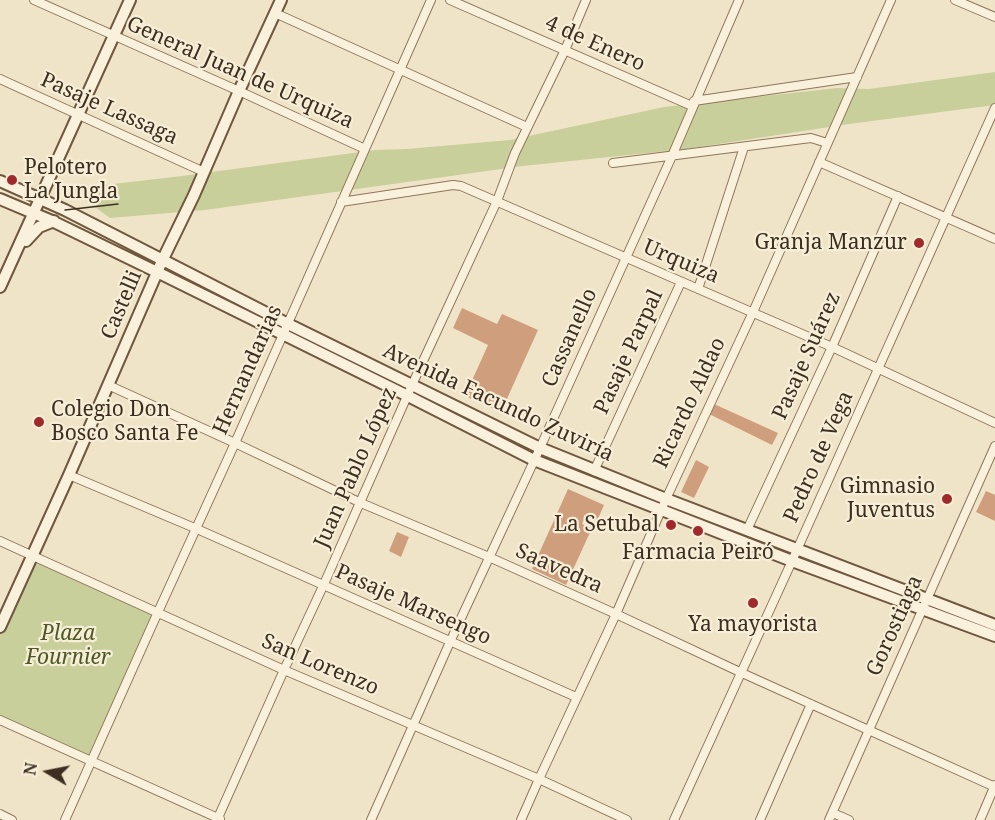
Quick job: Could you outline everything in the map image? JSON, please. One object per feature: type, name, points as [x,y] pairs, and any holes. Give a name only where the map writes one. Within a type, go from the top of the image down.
[{"type":"main road","points":[[2,283],[130,0]]},
{"type":"main road","name":"Castelli","points":[[0,627],[162,261],[281,0]]},
{"type":"main road","name":"Avenida Facundo Zuviría","points":[[0,181],[41,199],[162,261],[286,329]]},
{"type":"main road","name":"Avenida Facundo Zuviría","points":[[0,199],[540,448],[797,549],[995,636]]},
{"type":"main road","points":[[2,283],[24,242],[42,225],[52,221],[69,221],[104,237],[123,241]]},
{"type":"main road","name":"Avenida Facundo Zuviría","points":[[410,390],[534,460],[792,561],[995,625]]},
{"type":"street","name":"General Juan de Urquiza","points":[[34,0],[365,149]]},
{"type":"street","name":"Hernandarias","points":[[66,820],[431,0]]},
{"type":"street","name":"4 de Enero","points":[[450,0],[693,104]]},
{"type":"street","name":"Juan Pablo López","points":[[218,820],[284,669],[497,201],[513,157],[565,50],[586,0]]},
{"type":"street","name":"Cassanello","points":[[371,820],[672,156],[739,0]]},
{"type":"street","name":"Ricardo Aldao","points":[[521,820],[753,312],[891,0]]},
{"type":"street","points":[[955,0],[995,17]]},
{"type":"street","points":[[275,13],[527,127]]},
{"type":"street","points":[[693,104],[857,77]]},
{"type":"street","name":"Pasaje Lassaga","points":[[0,79],[204,172]]},
{"type":"street","name":"Pedro de Vega","points":[[674,820],[945,217],[992,124],[995,108]]},
{"type":"street","points":[[613,163],[811,138],[827,143]]},
{"type":"street","name":"Pasaje Parpal","points":[[698,289],[744,147]]},
{"type":"street","points":[[819,162],[995,239]]},
{"type":"street","name":"Urquiza","points":[[342,202],[453,185],[461,186],[832,347],[995,423]]},
{"type":"street","name":"Pasaje Suárez","points":[[747,530],[832,347],[898,196]]},
{"type":"street","name":"Pasaje Parpal","points":[[594,471],[681,282]]},
{"type":"street","name":"Saavedra","points":[[108,385],[361,503],[489,557],[995,786]]},
{"type":"street","name":"Gorostiaga","points":[[831,816],[995,446]]},
{"type":"street","name":"Pasaje Marsengo","points":[[69,475],[197,528],[576,697]]},
{"type":"street","name":"San Lorenzo","points":[[0,541],[627,820]]},
{"type":"street","points":[[760,820],[811,704]]},
{"type":"street","points":[[0,720],[218,820]]},
{"type":"street","points":[[980,820],[995,786]]},
{"type":"street","points":[[0,814],[12,820]]},
{"type":"street","points":[[831,816],[849,820]]},
{"type":"green space","points":[[995,72],[995,105],[686,149],[523,166],[205,210],[110,218],[70,189],[375,150],[510,140],[664,107],[837,88],[869,89]]},
{"type":"green space","name":"Plaza Fournier","points":[[33,556],[158,612],[92,761],[0,720],[0,627]]},
{"type":"building","points":[[462,308],[497,324],[502,314],[538,330],[501,412],[465,396],[488,345],[453,328]]},
{"type":"building","points":[[714,404],[778,433],[772,445],[709,414]]},
{"type":"building","points":[[696,460],[709,467],[694,498],[681,492]]},
{"type":"building","points":[[568,489],[604,505],[597,521],[586,515],[582,524],[592,528],[566,585],[532,569]]},
{"type":"building","points":[[986,491],[995,495],[995,521],[976,512]]},
{"type":"building","points":[[397,532],[409,537],[401,557],[389,551]]},
{"type":"tram line","points":[[65,210],[118,204]]},
{"type":"place","name":"Pelotero La Jungla","points":[[12,180]]},
{"type":"place","name":"Granja Manzur","points":[[919,243]]},
{"type":"place","name":"Colegio Don Bosco Santa Fe","points":[[39,422]]},
{"type":"place","name":"Gimnasio Juventus","points":[[947,499]]},
{"type":"place","name":"La Setubal","points":[[671,525]]},
{"type":"place","name":"Farmacia Peiró","points":[[698,531]]},
{"type":"place","name":"Ya mayorista","points":[[753,603]]}]
